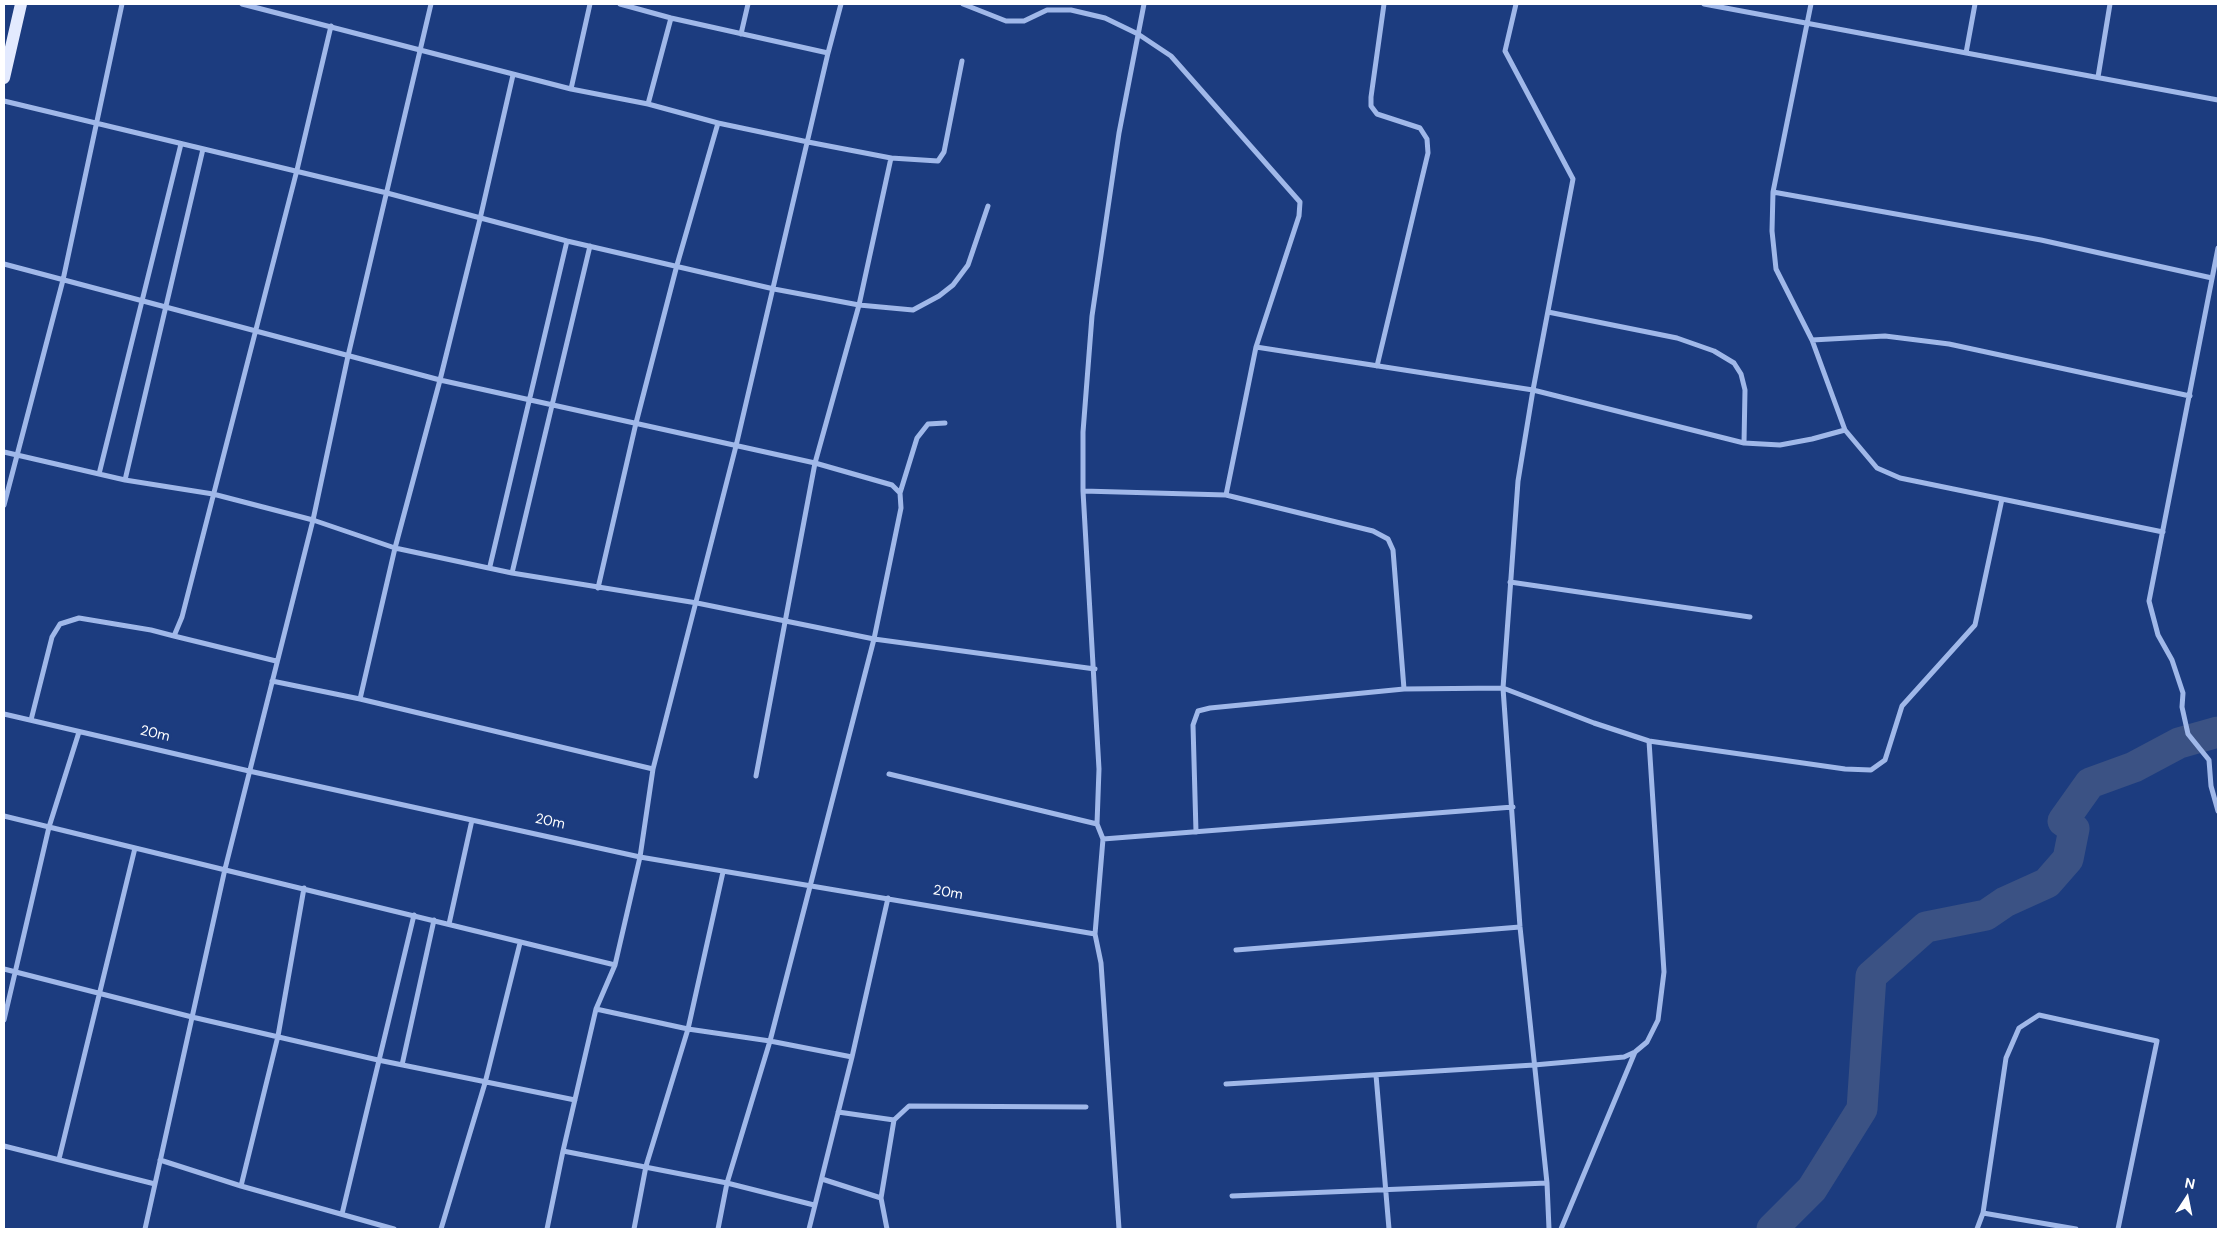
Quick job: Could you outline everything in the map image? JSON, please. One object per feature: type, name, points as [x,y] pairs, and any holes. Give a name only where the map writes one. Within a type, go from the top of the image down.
[{"type":"main road","points":[[4,78],[20,4]]},
{"type":"street","points":[[4,505],[62,280],[122,4]]},
{"type":"street","points":[[242,4],[571,89],[648,104],[718,123],[891,158],[938,161],[944,152],[962,60]]},
{"type":"street","points":[[273,12],[275,4]]},
{"type":"street","points":[[144,1229],[225,869],[313,520],[348,356],[431,4]]},
{"type":"street","points":[[571,89],[590,4]]},
{"type":"street","points":[[620,4],[671,18],[828,53]]},
{"type":"street","points":[[644,10],[646,4]]},
{"type":"street","points":[[741,34],[748,4]]},
{"type":"street","points":[[547,1229],[596,1010],[615,965],[640,857],[653,769],[736,446],[841,4]]},
{"type":"street","points":[[963,4],[1006,21],[1024,21],[1047,10],[1071,10],[1105,18],[1138,34],[1171,56],[1300,202],[1299,216],[1256,347],[1226,494]]},
{"type":"street","points":[[1120,1229],[1101,963],[1095,934],[1103,839],[1097,824],[1099,769],[1095,669],[1083,491],[1083,432],[1092,316],[1118,133],[1144,4]]},
{"type":"street","points":[[1377,366],[1428,152],[1427,139],[1420,128],[1378,114],[1371,106],[1384,4]]},
{"type":"street","points":[[1516,4],[1505,51],[1573,179],[1533,390],[1518,481],[1503,688],[1513,807],[1520,928],[1547,1183],[1549,1229]]},
{"type":"street","points":[[1704,4],[2218,100]]},
{"type":"street","points":[[1811,4],[1773,192],[1772,230],[1776,268],[1812,340],[1845,430],[1877,468],[1900,478],[2162,532]]},
{"type":"street","points":[[1966,53],[1975,4]]},
{"type":"street","points":[[2098,77],[2110,4]]},
{"type":"street","points":[[648,104],[671,18]]},
{"type":"street","points":[[174,636],[182,617],[297,170],[331,26]]},
{"type":"street","points":[[360,699],[395,548],[440,380],[480,219],[513,75]]},
{"type":"street","points":[[4,101],[297,170],[566,241],[774,289],[859,305],[914,310],[939,296],[953,285],[968,265],[988,206]]},
{"type":"street","points":[[598,588],[636,423],[677,266],[718,123]]},
{"type":"street","points":[[99,474],[181,144]]},
{"type":"street","points":[[125,480],[203,149]]},
{"type":"street","points":[[756,776],[784,619],[815,463],[859,305],[891,158]]},
{"type":"street","points":[[1773,192],[2041,240],[2212,278]]},
{"type":"street","points":[[490,566],[566,241]]},
{"type":"street","points":[[512,572],[590,246]]},
{"type":"street","points":[[2218,248],[2149,601],[2158,635],[2172,660],[2183,693],[2182,707],[2188,734],[2209,760],[2211,786],[2218,812]]},
{"type":"street","points":[[4,264],[440,380],[815,463],[892,485],[900,493]]},
{"type":"street","points":[[1548,312],[1677,338],[1714,351],[1734,363],[1741,374],[1745,390],[1744,442]]},
{"type":"street","points":[[1812,340],[1885,336],[1949,344],[2190,396]]},
{"type":"street","points":[[1256,347],[1533,390],[1744,442],[1780,445],[1845,430]]},
{"type":"street","points":[[718,1229],[727,1183],[770,1041],[874,639],[901,508],[900,493],[917,438],[928,424],[945,422]]},
{"type":"street","points":[[4,452],[125,480],[213,494],[313,520],[395,548],[512,572],[784,619],[874,639],[1095,669]]},
{"type":"street","points":[[1083,491],[1226,494],[1373,532],[1388,539],[1393,550],[1404,689]]},
{"type":"street","points":[[1196,832],[1192,724],[1198,711],[1210,708],[1404,689],[1503,688],[1594,723],[1649,741],[1845,769],[1870,770],[1884,760],[1902,706],[1975,625],[2002,499]]},
{"type":"street","points":[[1510,582],[1750,617]]},
{"type":"street","points":[[30,720],[52,637],[60,624],[79,618],[151,630],[276,661]]},
{"type":"street","points":[[272,681],[360,699],[653,769]]},
{"type":"street","name":"20m","points":[[4,714],[249,771],[640,857],[1095,934]]},
{"type":"street","points":[[4,1020],[49,827],[79,732]]},
{"type":"street","points":[[1226,1084],[1534,1065],[1624,1057],[1635,1052],[1647,1042],[1658,1020],[1664,972],[1649,741]]},
{"type":"street","points":[[889,774],[1097,824]]},
{"type":"street","points":[[1103,839],[1513,807]]},
{"type":"street","points":[[4,816],[615,965]]},
{"type":"street","points":[[449,924],[472,820]]},
{"type":"street","points":[[59,1159],[134,848]]},
{"type":"street","points":[[634,1229],[646,1166],[688,1029],[723,872]]},
{"type":"street","points":[[241,1186],[278,1036],[304,888]]},
{"type":"street","points":[[809,1229],[852,1057],[888,898]]},
{"type":"street","points":[[342,1214],[414,915]]},
{"type":"street","points":[[402,1065],[434,920]]},
{"type":"street","points":[[1236,950],[1520,928]]},
{"type":"street","points":[[441,1229],[485,1083],[520,943]]},
{"type":"street","points":[[4,969],[192,1017],[378,1060],[575,1100]]},
{"type":"street","points":[[596,1010],[688,1029],[770,1041],[852,1057]]},
{"type":"street","points":[[1977,1229],[1983,1213],[2006,1058],[2019,1028],[2039,1015],[2157,1041],[2118,1229]]},
{"type":"street","points":[[1561,1229],[1635,1052]]},
{"type":"street","points":[[1376,1075],[1389,1229]]},
{"type":"street","points":[[887,1229],[881,1198],[894,1120],[909,1106],[1086,1107]]},
{"type":"street","points":[[838,1112],[894,1120]]},
{"type":"street","points":[[4,1146],[155,1184]]},
{"type":"street","points":[[563,1151],[727,1183],[814,1206]]},
{"type":"street","points":[[160,1160],[241,1186],[391,1229]]},
{"type":"street","points":[[822,1180],[881,1198]]},
{"type":"street","points":[[1232,1196],[1386,1188],[1547,1183]]},
{"type":"street","points":[[1983,1213],[2076,1229]]},
{"type":"waterway","points":[[1772,1229],[1812,1189],[1862,1109],[1871,976],[1926,927],[1986,915],[2005,902],[2047,883],[2068,859],[2074,829],[2063,821],[2090,783],[2134,767],[2179,743],[2218,732]]}]
